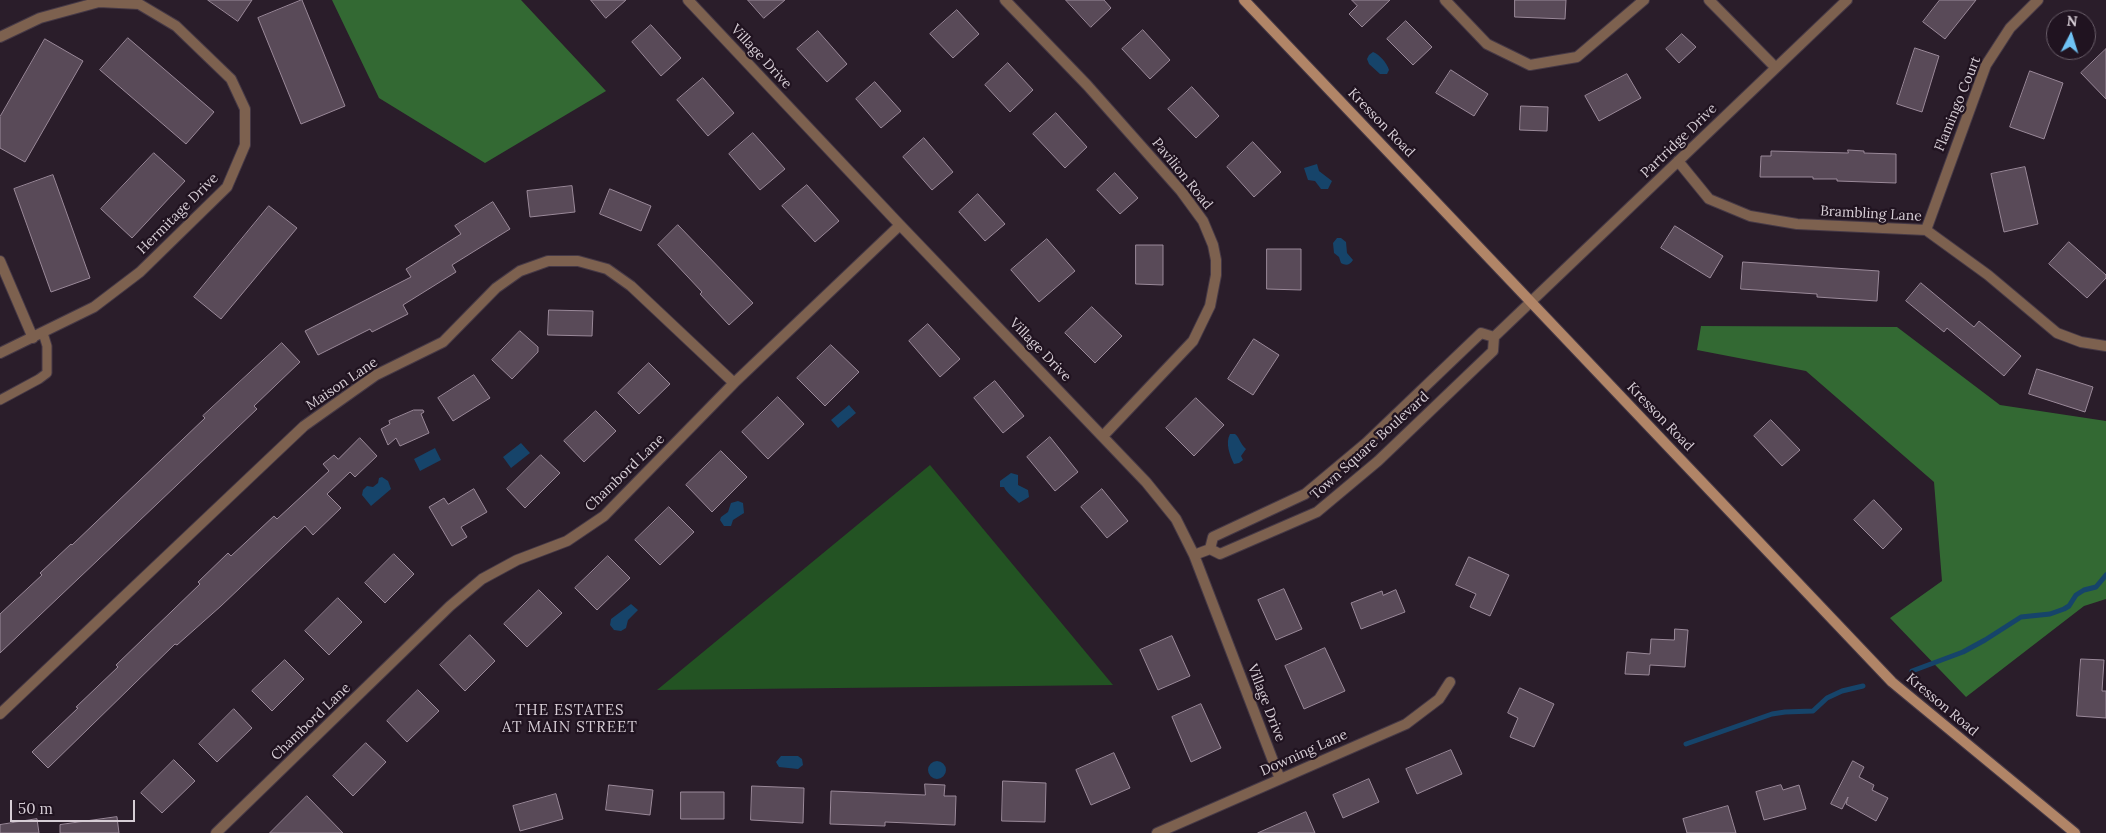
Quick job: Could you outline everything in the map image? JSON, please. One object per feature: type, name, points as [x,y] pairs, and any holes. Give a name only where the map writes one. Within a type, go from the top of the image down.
[{"type":"main road","name":"Kresson Road","points":[[1244,0],[1892,682],[2076,833]]},
{"type":"street","name":"Village Drive","points":[[688,0],[900,225],[1103,436],[1146,482],[1176,519],[1194,555],[1280,779]]},
{"type":"street","name":"Pavilion Road","points":[[1005,0],[1087,85],[1181,191],[1203,221],[1213,245],[1216,260],[1216,276],[1210,306],[1193,341],[1103,436]]},
{"type":"street","points":[[1444,0],[1486,44],[1530,65],[1577,57],[1644,0]]},
{"type":"street","points":[[1709,0],[1775,67]]},
{"type":"street","name":"Partridge Drive","points":[[1531,302],[1846,0]]},
{"type":"street","name":"Flamingo Court","points":[[1926,230],[1986,65],[2010,28],[2038,0]]},
{"type":"street","name":"Hermitage Drive","points":[[0,37],[40,18],[99,2],[139,4],[176,26],[231,79],[245,109],[245,145],[227,187],[140,272],[94,307],[0,353]]},
{"type":"street","name":"Brambling Lane","points":[[1678,161],[1709,199],[1750,216],[1797,224],[1926,230],[1988,275],[2057,333],[2082,342],[2106,346]]},
{"type":"street","name":"Chambord Lane","points":[[216,833],[450,606],[482,579],[517,560],[567,541],[604,516],[734,383],[900,225]]},
{"type":"street","points":[[0,261],[38,335]]},
{"type":"street","name":"Maison Lane","points":[[0,714],[304,426],[376,375],[444,342],[496,288],[520,271],[548,261],[578,261],[607,269],[631,286],[734,383]]},
{"type":"street","name":"Town Square Boulevard","points":[[1194,555],[1210,549],[1220,554],[1317,512],[1378,461],[1493,351],[1494,337],[1531,302]]},
{"type":"street","name":"Town Square Boulevard","points":[[1210,549],[1213,537],[1305,494],[1366,444],[1482,333],[1494,337]]},
{"type":"street","name":"Downing Lane","points":[[1156,833],[1406,724],[1439,699],[1450,682]]},
{"type":"lane","points":[[0,400],[47,373],[47,346],[38,335]]},
{"type":"green space","points":[[332,0],[521,0],[606,91],[485,163],[379,98]]},
{"type":"green space","points":[[1701,326],[1897,327],[2000,405],[2106,421],[2106,599],[2084,606],[1966,697],[1890,618],[1942,581],[1934,482],[1806,371],[1697,350]]},
{"type":"green space","points":[[930,465],[1113,685],[657,690]]},
{"type":"water","points":[[1373,52],[1381,57],[1387,65],[1389,70],[1387,74],[1380,74],[1369,64],[1367,59]]},
{"type":"water","points":[[1317,164],[1319,171],[1332,181],[1328,189],[1321,189],[1315,181],[1308,180],[1304,168]]},
{"type":"water","points":[[1337,238],[1341,238],[1346,242],[1347,253],[1353,260],[1349,264],[1341,263],[1339,257],[1334,253],[1333,243]]},
{"type":"water","points":[[849,405],[856,413],[838,428],[831,420]]},
{"type":"water","points":[[1230,434],[1235,434],[1246,449],[1241,456],[1243,460],[1239,463],[1234,464],[1230,453],[1228,441]]},
{"type":"water","points":[[521,443],[530,453],[511,468],[503,457]]},
{"type":"water","points":[[435,448],[441,460],[420,471],[414,459]]},
{"type":"water","points":[[1011,473],[1018,475],[1018,485],[1028,490],[1029,497],[1019,503],[1004,487],[1000,487],[1000,481]]},
{"type":"water","points":[[382,477],[388,481],[391,489],[371,506],[362,495],[363,490],[367,486],[373,487],[378,483],[379,478]]},
{"type":"water","points":[[738,501],[743,503],[744,513],[733,520],[731,526],[724,526],[720,520],[721,517],[728,512],[731,503]]},
{"type":"water","points":[[631,604],[638,610],[628,620],[626,628],[621,631],[614,630],[610,625],[611,619]]},
{"type":"water","points":[[781,756],[798,756],[802,759],[803,765],[798,769],[779,767],[776,762]]},
{"type":"water","points":[[937,761],[943,764],[946,770],[943,776],[937,779],[931,776],[928,770],[931,764]]},
{"type":"building","points":[[208,0],[252,0],[238,21]]},
{"type":"building","points":[[302,0],[345,106],[301,124],[258,18]]},
{"type":"building","points":[[591,0],[626,0],[606,18]]},
{"type":"building","points":[[748,0],[785,0],[764,18]]},
{"type":"building","points":[[1066,0],[1104,0],[1111,8],[1091,27]]},
{"type":"building","points":[[1352,0],[1390,0],[1362,27],[1349,14],[1357,6]]},
{"type":"building","points":[[1515,0],[1566,0],[1565,19],[1515,17]]},
{"type":"building","points":[[1940,0],[1976,0],[1945,39],[1923,22]]},
{"type":"building","points":[[957,10],[979,34],[953,58],[930,34]]},
{"type":"building","points":[[1406,21],[1432,47],[1413,65],[1387,39]]},
{"type":"building","points":[[651,25],[681,58],[661,76],[632,42]]},
{"type":"building","points":[[1143,30],[1170,60],[1150,79],[1122,49]]},
{"type":"building","points":[[818,31],[847,64],[827,82],[797,49]]},
{"type":"building","points":[[1682,34],[1696,47],[1679,63],[1666,49]]},
{"type":"building","points":[[128,38],[214,112],[186,144],[100,70]]},
{"type":"building","points":[[45,39],[83,61],[25,162],[0,148],[0,117]]},
{"type":"building","points":[[1915,48],[1939,56],[1922,112],[1897,104]]},
{"type":"building","points":[[2106,49],[2106,99],[2081,73]]},
{"type":"building","points":[[1008,63],[1033,90],[1010,112],[985,85]]},
{"type":"building","points":[[1451,70],[1488,94],[1474,116],[1436,93]]},
{"type":"building","points":[[2030,71],[2063,83],[2044,139],[2010,127]]},
{"type":"building","points":[[1627,74],[1641,98],[1599,121],[1585,96]]},
{"type":"building","points":[[703,78],[734,113],[708,136],[677,100]]},
{"type":"building","points":[[875,82],[901,111],[881,128],[856,99]]},
{"type":"building","points":[[1192,87],[1219,116],[1196,138],[1168,109]]},
{"type":"building","points":[[1521,106],[1548,107],[1547,131],[1520,130]]},
{"type":"building","points":[[1056,113],[1087,147],[1065,168],[1033,134]]},
{"type":"building","points":[[753,133],[785,169],[760,190],[729,154]]},
{"type":"building","points":[[924,138],[953,172],[932,190],[903,157]]},
{"type":"building","points":[[1253,142],[1281,172],[1254,197],[1227,167]]},
{"type":"building","points":[[1848,150],[1864,151],[1864,153],[1896,154],[1896,183],[1837,181],[1837,179],[1813,179],[1813,177],[1760,177],[1761,156],[1771,156],[1771,151],[1848,153]]},
{"type":"building","points":[[154,153],[185,181],[132,238],[101,209]]},
{"type":"building","points":[[2025,167],[2038,224],[2004,232],[1991,174]]},
{"type":"building","points":[[1115,173],[1138,198],[1120,214],[1097,190]]},
{"type":"building","points":[[53,175],[90,278],[51,292],[14,189]]},
{"type":"building","points":[[807,185],[839,221],[815,242],[782,206]]},
{"type":"building","points":[[572,186],[575,212],[530,217],[527,191]]},
{"type":"building","points":[[610,189],[651,206],[641,231],[600,214]]},
{"type":"building","points":[[978,194],[1005,224],[985,241],[959,212]]},
{"type":"building","points":[[493,202],[510,229],[452,265],[456,272],[403,305],[408,314],[372,332],[370,329],[318,355],[305,331],[411,277],[406,269],[461,234],[455,226]]},
{"type":"building","points":[[269,206],[297,228],[221,319],[194,297]]},
{"type":"building","points":[[678,225],[753,303],[729,325],[700,294],[702,292],[658,245]]},
{"type":"building","points":[[1675,226],[1723,256],[1710,278],[1661,248]]},
{"type":"building","points":[[1047,239],[1075,271],[1039,302],[1011,270]]},
{"type":"building","points":[[2069,242],[2106,275],[2106,278],[2087,298],[2049,264]]},
{"type":"building","points":[[1136,245],[1163,245],[1163,285],[1136,284]]},
{"type":"building","points":[[1267,249],[1301,249],[1301,290],[1267,289]]},
{"type":"building","points":[[1743,262],[1879,271],[1877,301],[1817,297],[1817,294],[1741,289]]},
{"type":"building","points":[[1921,283],[1974,327],[1979,321],[2021,356],[2004,376],[1947,328],[1944,332],[1906,301]]},
{"type":"building","points":[[1092,307],[1122,336],[1095,363],[1065,333]]},
{"type":"building","points":[[549,310],[593,311],[592,336],[548,335]]},
{"type":"building","points":[[928,324],[960,359],[940,377],[909,341]]},
{"type":"building","points":[[520,331],[538,347],[538,352],[512,379],[492,360]]},
{"type":"building","points":[[1254,339],[1279,355],[1253,395],[1228,379]]},
{"type":"building","points":[[282,343],[300,362],[254,406],[257,409],[0,653],[0,614],[42,575],[40,573],[72,545],[205,418],[203,416]]},
{"type":"building","points":[[831,345],[859,372],[825,406],[797,378]]},
{"type":"building","points":[[649,363],[670,384],[639,414],[618,393]]},
{"type":"building","points":[[2037,369],[2093,387],[2085,412],[2029,394]]},
{"type":"building","points":[[474,375],[490,398],[453,421],[438,398]]},
{"type":"building","points":[[995,381],[1024,416],[1003,433],[974,398]]},
{"type":"building","points":[[778,397],[804,424],[768,459],[742,432]]},
{"type":"building","points":[[1196,398],[1224,425],[1194,456],[1166,428]]},
{"type":"building","points":[[414,410],[423,410],[424,412],[421,414],[429,433],[400,446],[396,438],[388,445],[381,429],[390,424],[389,421]]},
{"type":"building","points":[[596,411],[616,431],[584,462],[564,441]]},
{"type":"building","points":[[1771,420],[1800,450],[1782,466],[1754,436]]},
{"type":"building","points":[[1050,437],[1078,472],[1055,491],[1027,457]]},
{"type":"building","points":[[360,438],[377,456],[355,477],[350,472],[327,494],[341,508],[313,535],[305,526],[221,606],[177,645],[175,644],[48,768],[32,752],[78,708],[76,707],[118,667],[116,665],[200,584],[198,582],[228,553],[231,556],[274,516],[277,519],[329,471],[323,464],[334,455],[338,459]]},
{"type":"building","points":[[721,451],[747,477],[712,512],[686,485]]},
{"type":"building","points":[[541,455],[560,473],[525,508],[507,489]]},
{"type":"building","points":[[474,489],[487,512],[461,527],[467,537],[452,546],[429,507],[444,498],[448,504]]},
{"type":"building","points":[[1102,489],[1128,521],[1107,538],[1081,507]]},
{"type":"building","points":[[1874,500],[1902,529],[1883,549],[1854,520]]},
{"type":"building","points":[[669,507],[694,532],[660,565],[635,540]]},
{"type":"building","points":[[394,554],[414,574],[385,603],[365,583]]},
{"type":"building","points":[[608,556],[630,578],[597,610],[575,588]]},
{"type":"building","points":[[1469,557],[1509,575],[1490,616],[1470,607],[1476,594],[1456,585]]},
{"type":"building","points":[[1284,589],[1302,629],[1276,640],[1258,600]]},
{"type":"building","points":[[539,590],[562,613],[527,647],[504,624]]},
{"type":"building","points":[[1396,590],[1405,612],[1361,629],[1351,603],[1382,591],[1383,595]]},
{"type":"building","points":[[338,598],[362,622],[329,655],[305,631]]},
{"type":"building","points":[[1675,629],[1688,630],[1685,667],[1650,665],[1649,675],[1625,674],[1627,652],[1650,654],[1651,639],[1674,640]]},
{"type":"building","points":[[470,635],[495,661],[465,691],[440,665]]},
{"type":"building","points":[[1172,636],[1190,676],[1158,690],[1140,650]]},
{"type":"building","points":[[1325,648],[1345,691],[1304,709],[1285,666]]},
{"type":"building","points":[[2081,659],[2104,660],[2102,691],[2106,691],[2106,718],[2077,716]]},
{"type":"building","points":[[285,660],[304,679],[272,711],[252,691]]},
{"type":"building","points":[[1520,688],[1554,704],[1534,747],[1510,737],[1518,718],[1508,713]]},
{"type":"building","points":[[418,690],[439,711],[407,742],[387,721]]},
{"type":"building","points":[[1201,704],[1221,748],[1191,762],[1172,717]]},
{"type":"building","points":[[234,709],[252,728],[217,762],[199,744]]},
{"type":"building","points":[[366,743],[386,762],[353,796],[333,776]]},
{"type":"building","points":[[1451,750],[1462,774],[1417,794],[1406,769]]},
{"type":"building","points":[[1114,753],[1130,788],[1091,805],[1076,770]]},
{"type":"building","points":[[174,760],[195,781],[162,813],[141,793]]},
{"type":"building","points":[[1853,761],[1864,767],[1859,777],[1874,785],[1872,790],[1888,798],[1876,821],[1846,804],[1848,797],[1842,809],[1831,804]]},
{"type":"building","points":[[1369,779],[1379,802],[1343,818],[1333,795]]},
{"type":"building","points":[[1003,781],[1046,783],[1045,822],[1002,821]]},
{"type":"building","points":[[925,784],[945,785],[944,796],[956,796],[955,825],[885,822],[885,826],[830,824],[831,791],[925,795]]},
{"type":"building","points":[[609,785],[653,790],[650,815],[606,810]]},
{"type":"building","points":[[1781,785],[1783,790],[1799,785],[1806,809],[1764,820],[1756,792]]},
{"type":"building","points":[[752,786],[804,788],[803,823],[751,820]]},
{"type":"building","points":[[681,792],[724,792],[724,819],[681,819]]},
{"type":"building","points":[[556,794],[563,819],[520,831],[513,806]]},
{"type":"building","points":[[307,796],[343,833],[270,833]]},
{"type":"building","points":[[1728,806],[1736,833],[1687,833],[1683,819]]},
{"type":"building","points":[[1306,812],[1315,833],[1258,833]]},
{"type":"building","points":[[117,817],[119,833],[60,833],[60,825]]},
{"type":"building","points":[[37,819],[39,833],[0,833],[0,825]]},
{"type":"waterway","points":[[1912,671],[1963,652],[2021,617],[2050,614],[2064,609],[2069,606],[2076,595],[2084,590],[2096,587],[2106,575]]},
{"type":"waterway","points":[[1686,744],[1772,714],[1813,711],[1827,698],[1842,691],[1863,686]]},
{"type":"district","name":"THE ESTATES AT MAIN STREET","points":[[570,720]]}]
